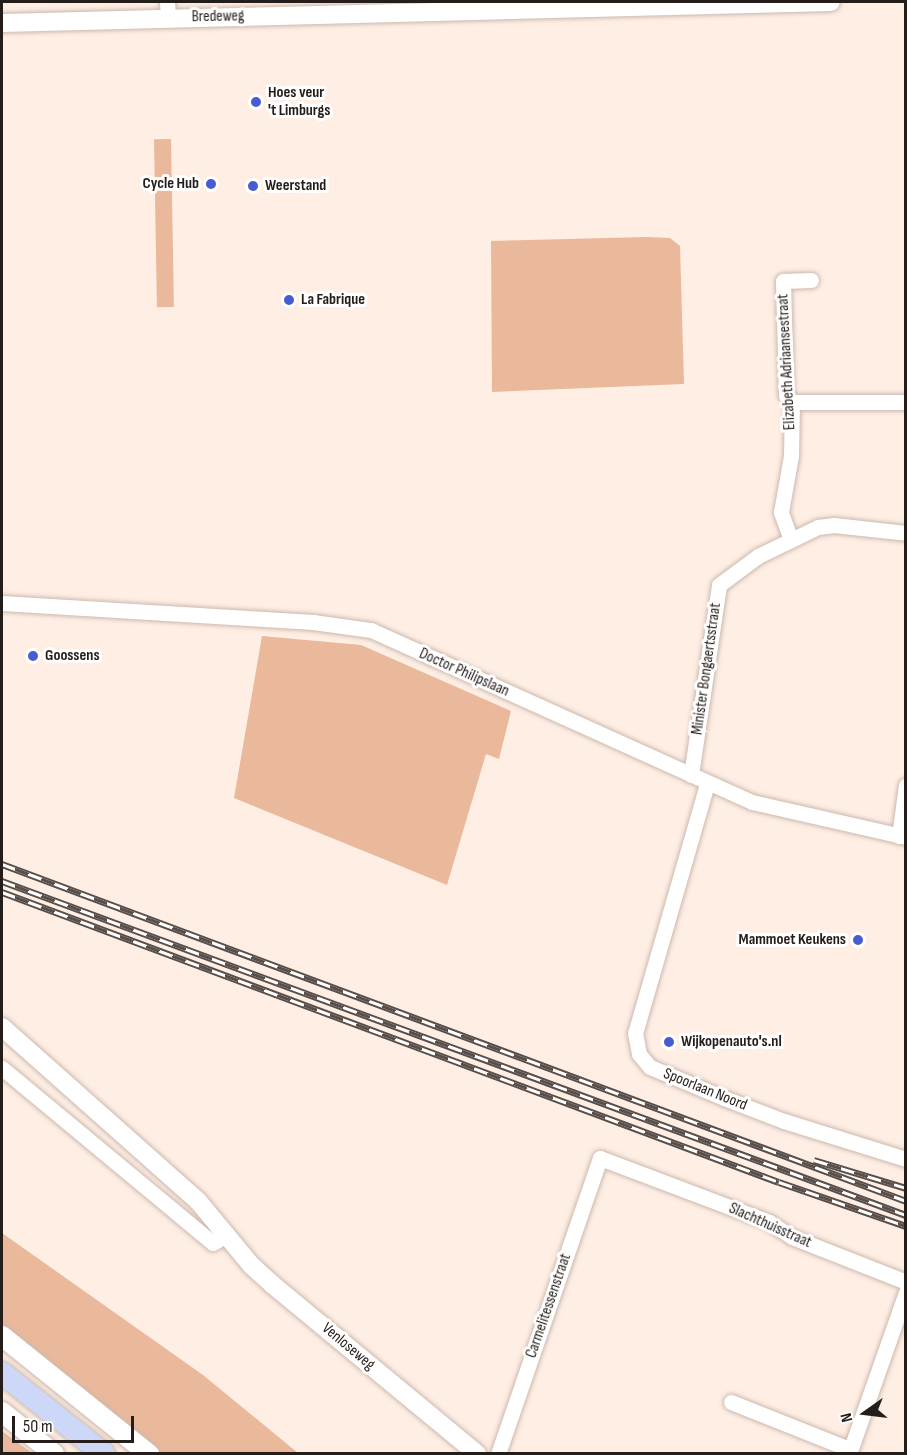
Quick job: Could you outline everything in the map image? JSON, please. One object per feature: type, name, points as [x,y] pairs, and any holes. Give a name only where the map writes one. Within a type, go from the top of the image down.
[{"type":"main road","points":[[2,1336],[149,1454]]},
{"type":"main road","points":[[2,1373],[104,1454]]},
{"type":"main road","points":[[2,1412],[54,1454]]},
{"type":"street","name":"Bredeweg","points":[[2,23],[168,10],[831,2]]},
{"type":"street","name":"Elizabeth Adriaansestraat","points":[[791,540],[781,512],[790,456],[792,402],[786,395],[783,281],[811,280]]},
{"type":"street","points":[[792,402],[906,402]]},
{"type":"street","name":"Minister Bongaertsstraat","points":[[691,775],[719,585],[758,556],[791,540],[834,525],[906,533]]},
{"type":"street","name":"Doctor Philipslaan","points":[[2,603],[313,622],[370,630],[707,784],[752,802],[902,837]]},
{"type":"street","name":"Spoorlaan Noord","points":[[707,784],[636,1033],[639,1054],[650,1067],[784,1121],[906,1159]]},
{"type":"street","points":[[902,837],[906,784]]},
{"type":"street","name":"Venloseweg","points":[[2,1027],[198,1201],[273,1285],[477,1454]]},
{"type":"street","points":[[2,1068],[213,1243],[226,1235]]},
{"type":"street","name":"Slachthuisstraat","points":[[600,1158],[769,1222],[792,1237],[906,1282]]},
{"type":"street","name":"Carmelitessenstraat","points":[[498,1454],[600,1158]]},
{"type":"street","points":[[731,1402],[849,1451],[906,1292]]},
{"type":"shaded area","points":[[154,139],[171,139],[174,307],[157,307]]},
{"type":"shaded area","points":[[670,238],[680,246],[684,384],[492,392],[491,241]]},
{"type":"shaded area","points":[[262,636],[361,645],[511,711],[499,759],[486,754],[447,885],[234,798]]},
{"type":"shaded area","points":[[2,1233],[203,1375],[298,1453],[157,1453],[2,1328]]},
{"type":"shaded area","points":[[2,1431],[32,1453],[2,1453]]},
{"type":"railway","points":[[2,864],[906,1201]]},
{"type":"railway","points":[[2,881],[906,1215]]},
{"type":"railway","points":[[2,892],[779,1182],[906,1226]]},
{"type":"railway","points":[[814,1160],[906,1188]]},
{"type":"place","name":"Hoes veur 't Limburgs","points":[[256,102]]},
{"type":"place","name":"Cycle Hub","points":[[211,184]]},
{"type":"place","name":"Weerstand","points":[[253,186]]},
{"type":"place","name":"La Fabrique","points":[[289,300]]},
{"type":"place","name":"Goossens","points":[[33,656]]},
{"type":"place","name":"Mammoet Keukens","points":[[858,940]]},
{"type":"place","name":"Wijkopenauto's.nl","points":[[669,1042]]}]
